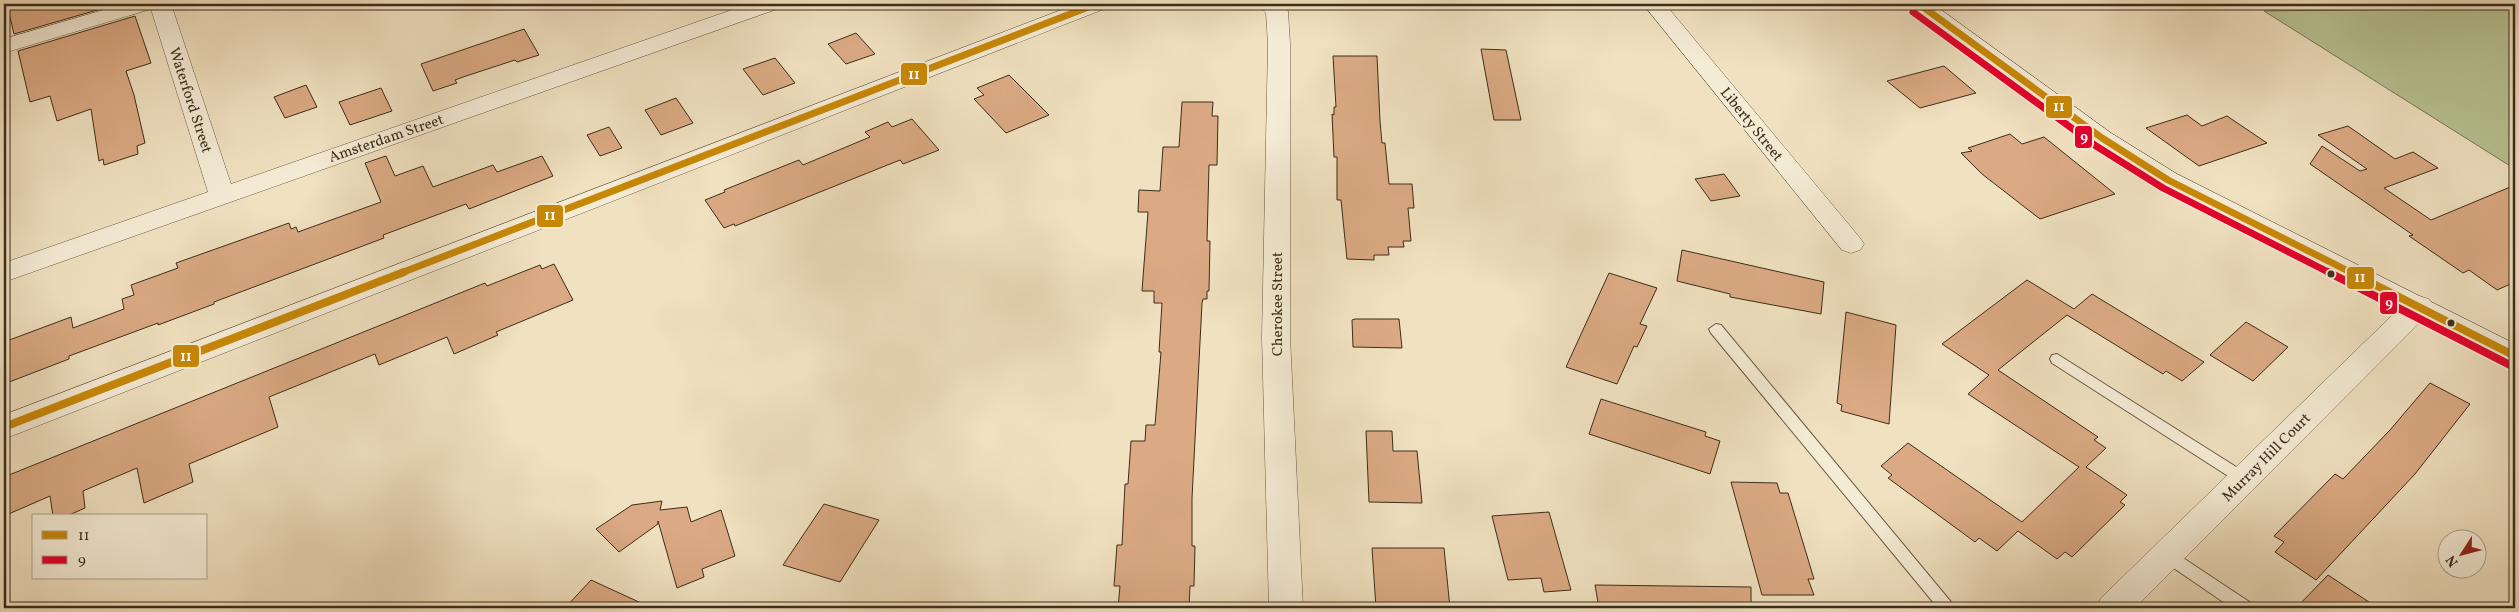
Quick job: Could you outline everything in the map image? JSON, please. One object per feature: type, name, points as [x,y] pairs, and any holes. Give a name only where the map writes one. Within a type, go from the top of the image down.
[{"type":"street","points":[[4,46],[146,4]]},
{"type":"street","name":"Waterford Street","points":[[160,4],[222,196]]},
{"type":"street","name":"Amsterdam Street","points":[[4,273],[222,196],[722,11],[769,4]]},
{"type":"street","points":[[4,427],[1096,4]]},
{"type":"street","name":"Cherokee Street","points":[[1269,4],[1277,11],[1279,44],[1276,337],[1286,608]]},
{"type":"street","name":"Liberty Street","points":[[1654,4],[1851,244]]},
{"type":"street","points":[[1920,4],[2102,138],[2168,180],[2515,356]]},
{"type":"street","name":"Murray Hill Court","points":[[2113,608],[2419,306]]},
{"type":"lane","points":[[1716,329],[1948,608]]},
{"type":"lane","points":[[2057,359],[2244,479]]},
{"type":"lane","points":[[2168,554],[2245,608]]},
{"type":"green space","points":[[2515,8],[2515,169],[2264,11]]},
{"type":"building","points":[[7,4],[118,4],[14,34]]},
{"type":"building","points":[[135,16],[151,63],[126,71],[134,95],[145,143],[137,146],[138,154],[104,165],[103,159],[99,161],[91,109],[57,121],[50,96],[30,102],[18,51]]},
{"type":"building","points":[[524,29],[539,55],[517,62],[515,60],[466,76],[455,80],[457,83],[433,91],[421,64]]},
{"type":"building","points":[[856,33],[875,54],[846,64],[828,44]]},
{"type":"building","points":[[1481,49],[1506,50],[1521,120],[1494,120]]},
{"type":"building","points":[[1333,56],[1377,56],[1382,143],[1385,143],[1389,184],[1412,184],[1414,208],[1408,208],[1411,241],[1403,241],[1404,247],[1388,247],[1389,255],[1374,255],[1374,260],[1347,259],[1341,200],[1337,200],[1337,157],[1334,157],[1332,114],[1334,115],[1334,107],[1336,107]]},
{"type":"building","points":[[775,58],[795,83],[763,95],[743,69]]},
{"type":"building","points":[[1944,66],[1976,93],[1920,108],[1887,81]]},
{"type":"building","points":[[1009,75],[1049,115],[1006,133],[974,99],[984,95],[977,88]]},
{"type":"building","points":[[306,85],[317,107],[285,118],[274,97]]},
{"type":"building","points":[[381,88],[392,111],[350,125],[339,102]]},
{"type":"building","points":[[676,98],[693,123],[661,135],[645,110]]},
{"type":"building","points":[[1182,102],[1213,102],[1212,116],[1218,116],[1217,165],[1209,165],[1207,241],[1210,241],[1209,291],[1207,291],[1207,299],[1203,299],[1202,303],[1192,498],[1192,546],[1195,546],[1194,586],[1190,586],[1189,608],[1118,608],[1120,586],[1114,586],[1117,545],[1122,545],[1125,484],[1128,484],[1131,441],[1145,441],[1146,425],[1155,425],[1161,352],[1159,352],[1162,303],[1154,303],[1154,291],[1142,291],[1148,212],[1138,212],[1139,190],[1160,191],[1163,147],[1179,147]]},
{"type":"building","points":[[2187,115],[2202,126],[2227,116],[2267,143],[2199,166],[2146,128]]},
{"type":"building","points":[[912,119],[939,150],[903,164],[900,160],[735,226],[734,224],[724,228],[705,200],[725,192],[724,190],[799,160],[803,165],[870,137],[865,132],[888,122],[892,127]]},
{"type":"building","points":[[2348,126],[2395,159],[2413,152],[2438,168],[2384,188],[2431,220],[2515,185],[2515,282],[2497,290],[2469,270],[2463,273],[2409,236],[2413,235],[2310,164],[2322,146],[2360,171],[2367,169],[2318,135]]},
{"type":"building","points":[[609,127],[622,148],[600,156],[587,135]]},
{"type":"building","points":[[2010,134],[2022,144],[2044,137],[2115,194],[2040,219],[1982,174],[1961,153],[1972,151],[1968,148]]},
{"type":"building","points":[[386,156],[395,176],[423,166],[433,187],[493,165],[497,172],[542,156],[553,176],[469,209],[466,204],[383,235],[384,238],[158,325],[158,323],[69,356],[69,359],[4,384],[4,342],[71,317],[73,328],[124,309],[122,299],[134,295],[131,285],[178,268],[176,263],[289,223],[291,229],[296,227],[298,232],[381,202],[365,163]]},
{"type":"building","points":[[1724,174],[1740,196],[1711,201],[1695,179]]},
{"type":"building","points":[[1682,250],[1824,282],[1821,314],[1730,297],[1730,294],[1677,281]]},
{"type":"building","points":[[554,264],[573,300],[496,332],[498,335],[454,354],[447,337],[379,365],[375,354],[269,397],[278,427],[189,464],[193,482],[144,503],[137,468],[83,491],[85,508],[72,514],[53,514],[50,496],[4,516],[4,477],[485,283],[487,286],[540,265],[542,269]]},
{"type":"building","points":[[1609,273],[1657,288],[1640,324],[1647,326],[1637,347],[1634,346],[1617,384],[1566,367]]},
{"type":"building","points":[[2027,280],[2074,309],[2092,294],[2204,362],[2182,381],[2166,371],[2163,374],[2067,315],[1998,370],[2098,437],[2094,440],[2106,448],[2086,467],[2127,495],[2120,502],[2125,505],[2072,557],[2065,552],[2057,559],[2018,531],[1997,551],[1979,538],[1975,542],[1888,478],[1892,475],[1881,466],[1908,443],[2022,522],[2079,467],[1968,394],[1989,375],[1942,344]]},
{"type":"building","points":[[1846,312],[1896,325],[1889,424],[1841,411],[1842,405],[1837,403]]},
{"type":"building","points":[[1399,319],[1402,348],[1353,347],[1352,320]]},
{"type":"building","points":[[2246,322],[2288,347],[2253,381],[2210,355]]},
{"type":"building","points":[[2430,383],[2470,404],[2415,474],[2316,580],[2275,552],[2284,542],[2274,536],[2335,474],[2343,479],[2390,430]]},
{"type":"building","points":[[1601,399],[1706,432],[1705,436],[1720,441],[1710,474],[1589,434]]},
{"type":"building","points":[[1366,431],[1392,431],[1393,451],[1417,451],[1422,503],[1369,502]]},
{"type":"building","points":[[1731,482],[1777,483],[1780,493],[1788,493],[1814,579],[1808,579],[1814,595],[1762,595]]},
{"type":"building","points":[[662,501],[660,510],[687,507],[691,522],[721,510],[735,556],[702,569],[704,577],[677,588],[658,521],[658,524],[619,552],[596,529],[632,505]]},
{"type":"building","points":[[824,504],[879,520],[840,582],[783,565]]},
{"type":"building","points":[[1549,512],[1571,590],[1544,592],[1541,578],[1508,580],[1492,516]]},
{"type":"building","points":[[1372,548],[1444,548],[1450,608],[1376,608]]},
{"type":"building","points":[[2328,575],[2378,608],[2296,608]]},
{"type":"building","points":[[591,580],[652,608],[565,608]]},
{"type":"building","points":[[1595,585],[1751,587],[1751,608],[1599,608]]},
{"type":"transit line","name":"11","points":[[4,427],[1096,4]]},
{"type":"transit line","name":"11","points":[[1919,4],[2102,138],[2168,180],[2515,356]]},
{"type":"transit line","name":"9","points":[[1913,12],[2096,146],[2163,188],[2510,365]]}]
